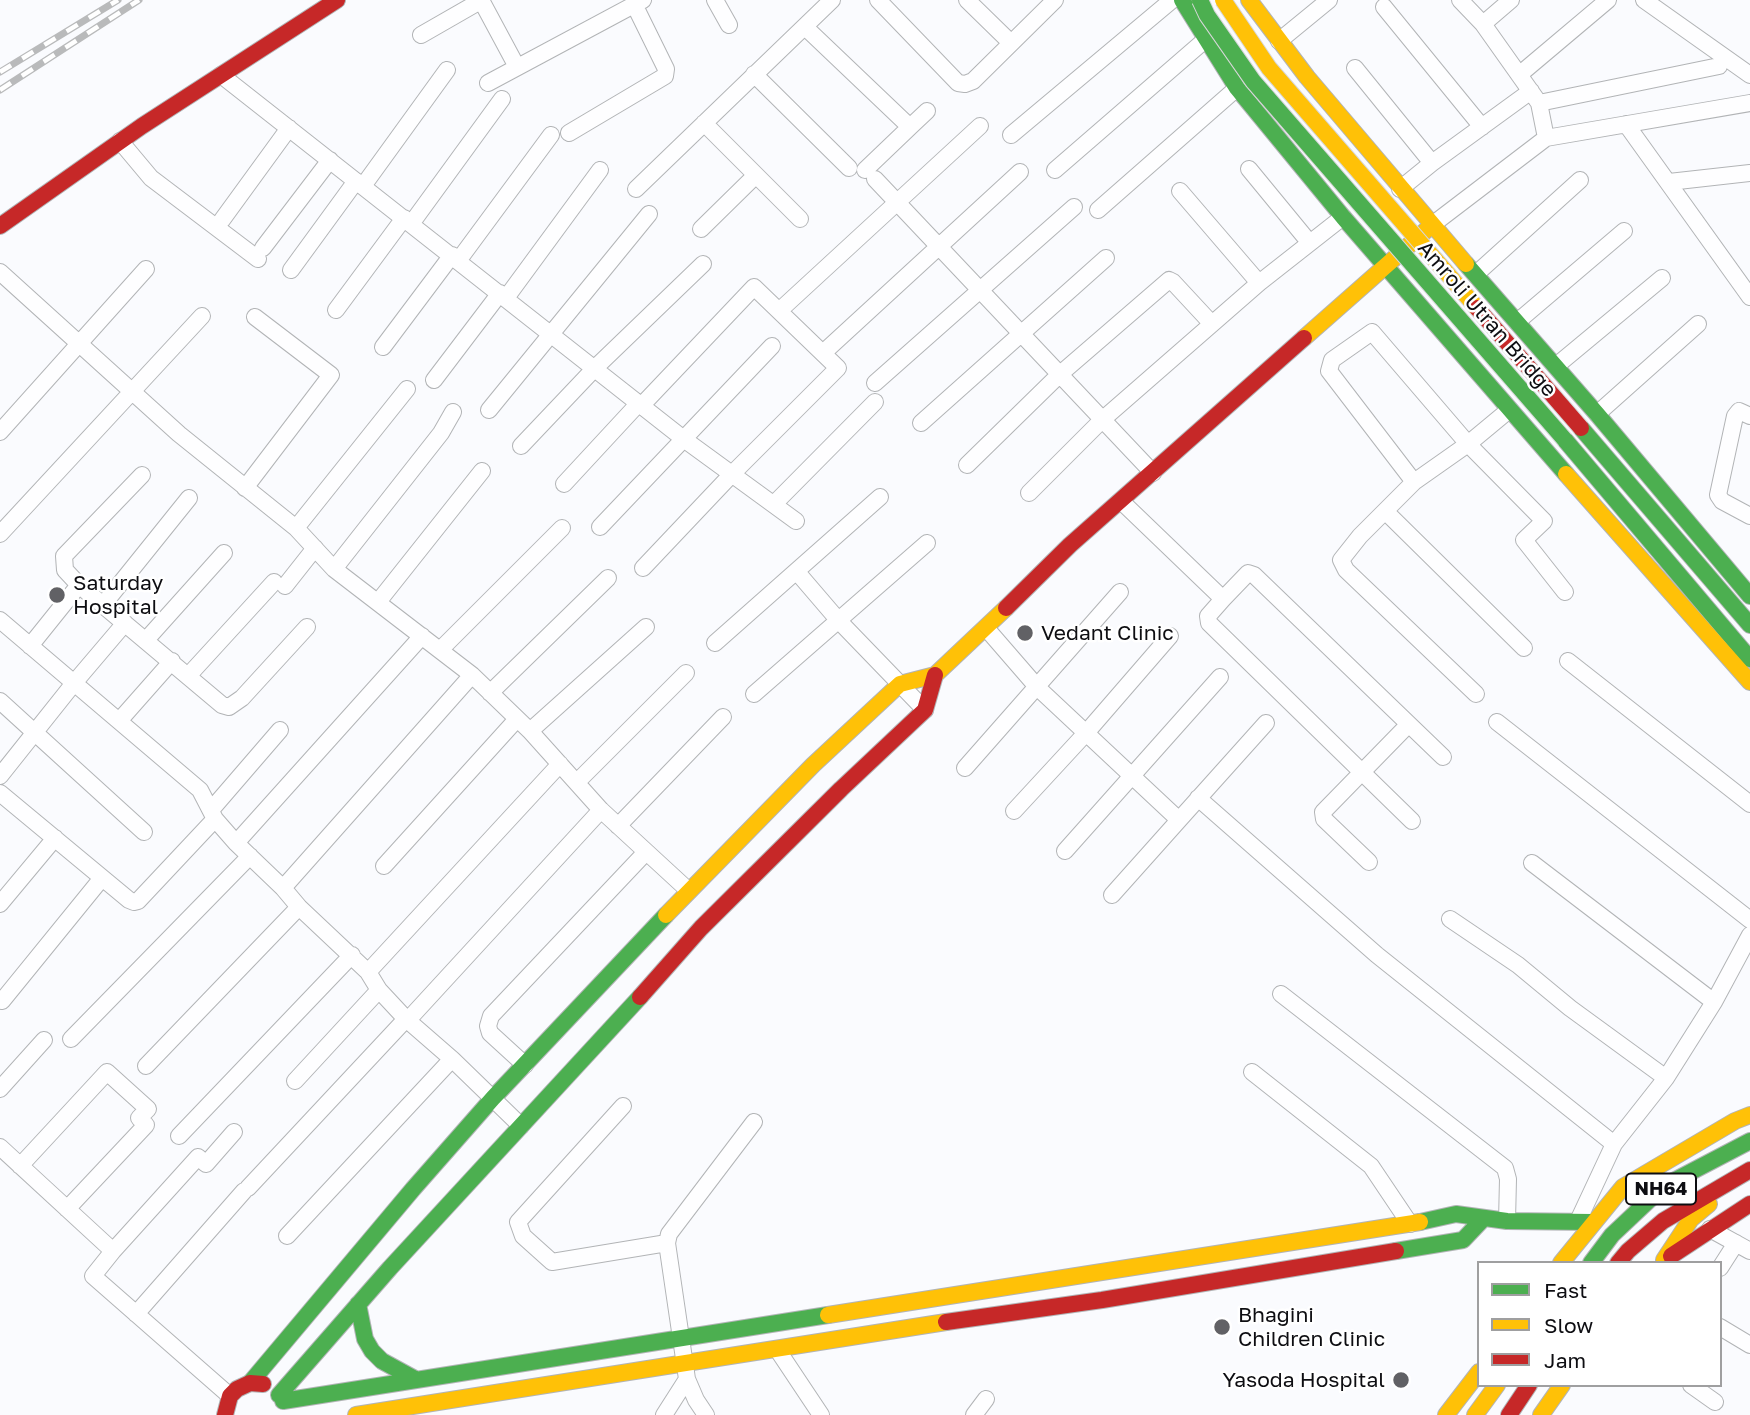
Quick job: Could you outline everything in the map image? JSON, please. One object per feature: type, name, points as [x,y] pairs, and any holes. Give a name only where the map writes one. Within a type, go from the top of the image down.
[{"type":"main road","points":[[0,226],[120,142],[337,0]]},
{"type":"main road","points":[[1182,0],[1237,88],[1343,217],[1509,410],[1750,682]]},
{"type":"main road","name":"Amroli Utran Bridge","points":[[1200,0],[1207,15],[1253,81],[1565,440],[1750,659]]},
{"type":"main road","name":"Amroli Utran Bridge","points":[[1223,0],[1269,68],[1750,625]]},
{"type":"main road","points":[[1249,0],[1279,41],[1400,189],[1556,366],[1750,596]]},
{"type":"main road","points":[[283,1404],[358,1304],[604,1038],[689,916],[689,891],[813,765],[900,684],[935,675],[1070,545],[1432,225]]},
{"type":"main road","points":[[224,1408],[237,1389],[250,1382],[413,1189],[525,1065],[689,916],[842,789],[925,710],[935,675]]},
{"type":"main road","points":[[1562,1261],[1585,1222],[1623,1187],[1750,1115]]},
{"type":"main road","points":[[1714,1133],[1746,1135]]},
{"type":"main road","name":"NH64","points":[[1592,1261],[1612,1235],[1664,1186],[1746,1135]]},
{"type":"main road","name":"NH64","points":[[1620,1261],[1663,1221],[1750,1170]]},
{"type":"main road","points":[[1662,1261],[1691,1219],[1712,1202],[1750,1184]]},
{"type":"main road","points":[[1662,1261],[1750,1204]]},
{"type":"main road","points":[[283,1404],[415,1379],[1410,1224],[1456,1214],[1507,1221],[1585,1222]]},
{"type":"main road","points":[[356,1415],[687,1371],[777,1349],[1101,1300],[1463,1240],[1483,1219]]},
{"type":"main road","points":[[358,1304],[365,1339],[372,1351],[382,1361],[415,1379]]},
{"type":"main road","points":[[1446,1415],[1477,1375]]},
{"type":"main road","points":[[250,1382],[274,1389],[283,1404]]},
{"type":"main road","points":[[1475,1415],[1496,1387]]},
{"type":"main road","points":[[1509,1415],[1528,1387]]},
{"type":"main road","points":[[1541,1415],[1561,1387]]},
{"type":"street","points":[[421,35],[482,0],[517,68]]},
{"type":"street","points":[[715,0],[729,25]]},
{"type":"street","points":[[636,189],[832,0]]},
{"type":"street","points":[[878,0],[958,83],[965,84],[973,80],[1055,0]]},
{"type":"street","points":[[967,0],[1010,42]]},
{"type":"street","points":[[1011,135],[1172,0]]},
{"type":"street","points":[[1279,41],[1329,0]]},
{"type":"street","points":[[1460,0],[1483,24],[1535,97],[1546,138]]},
{"type":"street","points":[[1483,24],[1511,0]]},
{"type":"street","points":[[1519,75],[1608,0]]},
{"type":"street","points":[[1644,0],[1749,71]]},
{"type":"street","points":[[488,83],[639,2],[666,69],[665,76],[569,133]]},
{"type":"street","points":[[1384,7],[1482,127]]},
{"type":"street","points":[[805,27],[910,127]]},
{"type":"street","points":[[1055,170],[1205,40]]},
{"type":"street","points":[[1400,189],[1482,127],[1535,97],[1719,66]]},
{"type":"street","points":[[1355,68],[1432,163]]},
{"type":"street","points":[[290,270],[447,71]]},
{"type":"street","points":[[754,74],[897,202],[1153,473]]},
{"type":"street","points":[[221,75],[685,440],[796,521]]},
{"type":"street","points":[[1098,210],[1237,88]]},
{"type":"street","points":[[336,310],[502,99]]},
{"type":"street","points":[[1432,225],[1546,138],[1750,103]]},
{"type":"street","points":[[863,172],[927,111]]},
{"type":"street","points":[[704,122],[800,219]]},
{"type":"street","points":[[1626,124],[1747,287]]},
{"type":"street","points":[[779,311],[980,126]]},
{"type":"street","points":[[222,220],[289,128]]},
{"type":"street","points":[[383,347],[551,135]]},
{"type":"street","points":[[120,142],[151,178],[261,253],[330,160]]},
{"type":"street","points":[[1249,169],[1309,242]]},
{"type":"street","points":[[434,380],[600,170]]},
{"type":"street","points":[[823,353],[1020,172]]},
{"type":"street","points":[[1669,182],[1750,173]]},
{"type":"street","points":[[701,229],[756,175]]},
{"type":"street","points":[[1476,274],[1580,180]]},
{"type":"street","points":[[1180,191],[1259,283]]},
{"type":"street","points":[[875,383],[1074,207]]},
{"type":"street","points":[[489,410],[649,214]]},
{"type":"street","points":[[1029,493],[1102,420],[1259,283],[1343,217]]},
{"type":"street","points":[[1517,322],[1624,231]]},
{"type":"street","points":[[921,423],[1106,258]]},
{"type":"street","points":[[521,446],[595,368],[703,264]]},
{"type":"street","points":[[0,432],[146,269]]},
{"type":"street","points":[[0,272],[179,434],[296,528],[334,569],[472,675],[530,731],[601,810],[689,891]]},
{"type":"street","points":[[1556,366],[1662,278]]},
{"type":"street","points":[[967,466],[1059,375],[1168,280],[1173,282],[1212,324]]},
{"type":"street","points":[[564,484],[754,287],[838,368],[643,568]]},
{"type":"street","points":[[0,534],[202,316]]},
{"type":"street","points":[[245,488],[331,375],[256,317]]},
{"type":"street","points":[[1597,414],[1698,324]]},
{"type":"street","points":[[1414,482],[1329,371],[1332,360],[1372,332],[1468,444],[1544,521],[1524,540],[1565,592]]},
{"type":"street","points":[[600,527],[772,346]]},
{"type":"street","points":[[296,528],[407,389]]},
{"type":"street","points":[[774,504],[875,402]]},
{"type":"street","points":[[1476,694],[1342,565],[1342,557],[1414,482],[1468,444],[1509,410]]},
{"type":"street","points":[[1750,416],[1739,411],[1734,416],[1718,495],[1722,501],[1750,516]]},
{"type":"street","points":[[334,569],[441,433],[453,412]]},
{"type":"street","points":[[378,602],[482,471]]},
{"type":"street","points":[[142,475],[64,556],[65,570],[79,585],[222,705],[229,707],[243,698],[307,627]]},
{"type":"street","points":[[715,643],[880,497]]},
{"type":"street","points":[[103,605],[189,498]]},
{"type":"street","points":[[1121,501],[1223,599]]},
{"type":"street","points":[[1385,511],[1524,648]]},
{"type":"street","points":[[441,649],[562,528]]},
{"type":"street","points":[[754,694],[927,543]]},
{"type":"street","points":[[188,676],[315,548]]},
{"type":"street","points":[[146,640],[224,554]]},
{"type":"street","points":[[797,572],[839,621],[925,710]]},
{"type":"street","points":[[1412,821],[1209,623],[1208,616],[1248,573],[1254,575],[1443,757]]},
{"type":"street","points":[[490,693],[608,578]]},
{"type":"street","points":[[30,646],[79,585]]},
{"type":"street","points":[[965,768],[1120,592]]},
{"type":"street","points":[[0,620],[200,790],[213,815],[236,844],[352,955],[368,972],[379,990],[407,1019],[521,1126]]},
{"type":"street","points":[[0,776],[125,623]]},
{"type":"street","points":[[530,731],[646,627]]},
{"type":"street","points":[[986,628],[1038,688],[1179,820]]},
{"type":"street","points":[[236,844],[422,636]]},
{"type":"street","points":[[1014,811],[1170,636]]},
{"type":"street","points":[[120,721],[172,661]]},
{"type":"street","points":[[1569,661],[1750,804]]},
{"type":"street","points":[[577,782],[686,673]]},
{"type":"street","points":[[283,888],[472,675]]},
{"type":"street","points":[[1065,851],[1220,677]]},
{"type":"street","points":[[0,701],[144,832]]},
{"type":"street","points":[[618,826],[723,717]]},
{"type":"street","points":[[384,866],[517,719]]},
{"type":"street","points":[[1497,722],[1750,920]]},
{"type":"street","points":[[1112,895],[1266,723]]},
{"type":"street","points":[[1369,862],[1323,817],[1324,811],[1408,725]]},
{"type":"street","points":[[3,802],[55,838],[129,900],[138,901],[213,815],[280,730]]},
{"type":"street","points":[[368,972],[560,764]]},
{"type":"street","points":[[1198,798],[1377,956],[1614,1144]]},
{"type":"street","points":[[136,1314],[246,1190],[601,810]]},
{"type":"street","points":[[0,904],[55,838]]},
{"type":"street","points":[[525,1065],[490,1033],[488,1026],[491,1016],[646,852]]},
{"type":"street","points":[[71,1039],[250,856]]},
{"type":"street","points":[[1532,863],[1714,1002]]},
{"type":"street","points":[[2,1001],[102,878]]},
{"type":"street","points":[[146,1066],[299,907]]},
{"type":"street","points":[[1450,919],[1518,965],[1570,1008],[1666,1078]]},
{"type":"street","points":[[1585,1222],[1614,1144],[1666,1078],[1714,1002],[1750,934]]},
{"type":"street","points":[[179,1136],[352,955]]},
{"type":"street","points":[[295,1081],[379,990]]},
{"type":"street","points":[[1281,994],[1505,1168],[1508,1179],[1507,1221]]},
{"type":"street","points":[[0,1089],[44,1040]]},
{"type":"street","points":[[287,1236],[452,1059]]},
{"type":"street","points":[[20,1166],[107,1072],[148,1109],[139,1118],[146,1125],[67,1209]]},
{"type":"street","points":[[1252,1072],[1371,1166],[1410,1224]]},
{"type":"street","points":[[623,1107],[518,1222],[523,1236],[552,1262],[667,1244]]},
{"type":"street","points":[[706,1415],[696,1400],[687,1371],[667,1244],[669,1234],[754,1122]]},
{"type":"street","points":[[224,1408],[136,1314],[93,1276],[198,1157],[206,1164],[234,1132]]},
{"type":"street","points":[[0,1147],[113,1251]]},
{"type":"street","points":[[1710,1229],[1743,1247],[1722,1267]]},
{"type":"street","points":[[982,1290],[989,1315]]},
{"type":"street","points":[[1722,1328],[1750,1345]]},
{"type":"street","points":[[777,1349],[821,1415]]},
{"type":"street","points":[[664,1415],[687,1371]]},
{"type":"street","points":[[1693,1387],[1715,1402]]},
{"type":"street","points":[[974,1415],[986,1399]]},
{"type":"railway","points":[[0,72],[118,0]]},
{"type":"railway","points":[[0,90],[139,0]]},
{"type":"traffic: fast","points":[[1182,0],[1237,88],[1343,217],[1566,474]]},
{"type":"traffic: fast","points":[[1200,0],[1207,15],[1253,81],[1565,440]]},
{"type":"traffic: fast","points":[[1466,264],[1750,596]]},
{"type":"traffic: fast","points":[[1581,428],[1750,625]]},
{"type":"traffic: fast","points":[[1565,440],[1750,659]]},
{"type":"traffic: fast","points":[[250,1383],[493,1098],[666,915]]},
{"type":"traffic: fast","points":[[279,1395],[390,1268],[640,997]]},
{"type":"traffic: fast","points":[[1592,1261],[1612,1235],[1664,1186],[1750,1141]]},
{"type":"traffic: fast","points":[[1420,1222],[1456,1214],[1507,1221],[1592,1222]]},
{"type":"traffic: fast","points":[[1396,1251],[1463,1240],[1483,1219]]},
{"type":"traffic: fast","points":[[358,1304],[365,1339],[372,1351],[382,1361],[415,1379]]},
{"type":"traffic: fast","points":[[283,1401],[828,1315]]},
{"type":"traffic: slow","points":[[1223,0],[1269,68],[1477,308]]},
{"type":"traffic: slow","points":[[1249,0],[1307,77],[1466,264]]},
{"type":"traffic: slow","points":[[1304,338],[1432,225]]},
{"type":"traffic: slow","points":[[1566,474],[1750,682]]},
{"type":"traffic: slow","points":[[666,915],[813,765],[900,684],[935,675],[1006,608]]},
{"type":"traffic: slow","points":[[1563,1261],[1623,1187],[1735,1121],[1750,1115]]},
{"type":"traffic: slow","points":[[1664,1260],[1691,1219],[1709,1204]]},
{"type":"traffic: slow","points":[[828,1315],[1420,1222]]},
{"type":"traffic: slow","points":[[356,1415],[946,1322]]},
{"type":"traffic: slow","points":[[1446,1415],[1477,1375]]},
{"type":"traffic: slow","points":[[1475,1415],[1496,1387]]},
{"type":"traffic: slow","points":[[1541,1415],[1561,1387]]},
{"type":"traffic: jam","points":[[0,226],[142,126],[337,0]]},
{"type":"traffic: jam","points":[[1477,308],[1581,428]]},
{"type":"traffic: jam","points":[[1006,608],[1070,545],[1304,338]]},
{"type":"traffic: jam","points":[[640,997],[701,928],[925,710],[935,675]]},
{"type":"traffic: jam","points":[[1620,1261],[1663,1221],[1750,1170]]},
{"type":"traffic: jam","points":[[1671,1256],[1750,1204]]},
{"type":"traffic: jam","points":[[946,1322],[1102,1300],[1396,1251]]},
{"type":"traffic: jam","points":[[225,1415],[230,1396],[237,1389],[250,1383],[263,1384]]},
{"type":"traffic: jam","points":[[1509,1415],[1528,1387]]},
{"type":"place","name":"Saturday Hospital","points":[[57,595]]},
{"type":"place","name":"Vedant Clinic","points":[[1025,633]]},
{"type":"place","name":"Bhagini Children Clinic","points":[[1222,1327]]},
{"type":"place","name":"Yasoda Hospital","points":[[1401,1380]]}]
